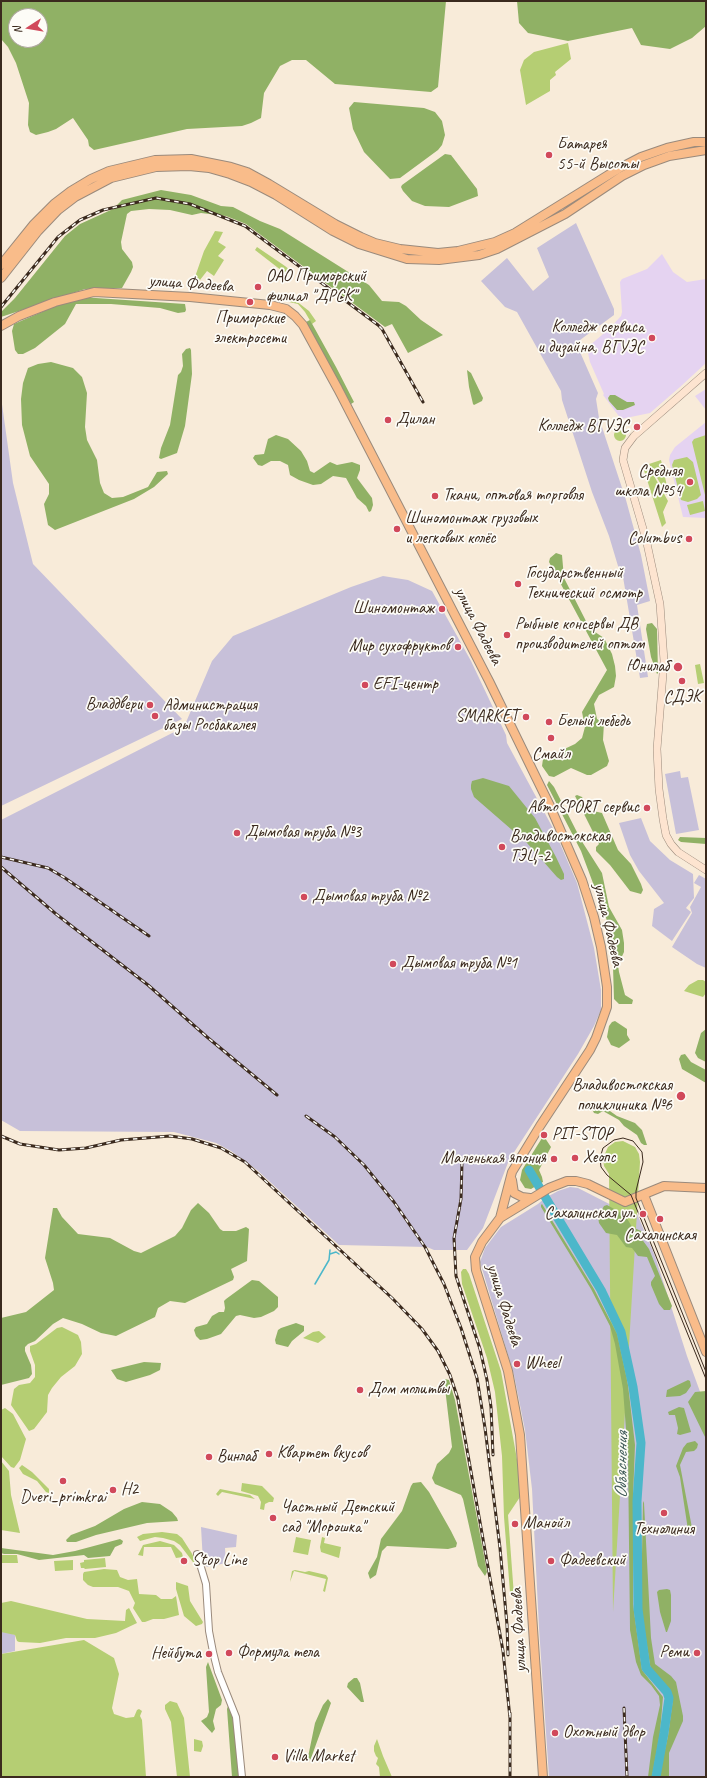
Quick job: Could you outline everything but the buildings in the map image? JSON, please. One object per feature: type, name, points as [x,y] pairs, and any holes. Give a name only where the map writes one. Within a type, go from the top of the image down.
[{"type":"main road","points":[[1,265],[34,224],[54,204],[71,191],[91,179],[109,171],[156,160],[191,159],[231,167],[247,172],[336,224],[368,240],[410,251],[438,253],[458,251],[495,242],[515,233],[618,169],[641,157],[667,148],[694,142],[706,142]]},
{"type":"main road","points":[[1,278],[38,231],[58,210],[75,198],[111,178],[148,168],[189,166],[209,168],[230,174],[251,182],[276,195],[333,231],[359,244],[407,259],[439,260],[479,255],[497,249],[565,214],[622,176],[644,165],[669,156],[706,150]]},
{"type":"main road","name":"улица Фадеева","points":[[1,326],[19,316],[55,302],[94,292],[190,297],[270,305],[286,309],[295,316],[303,325],[489,681],[571,852],[582,880],[594,917],[601,946],[607,987],[607,1006],[602,1024],[596,1038],[575,1075],[540,1126],[512,1172],[500,1218],[477,1250],[475,1264],[506,1366],[520,1435],[543,1777]]},
{"type":"main road","points":[[706,373],[634,436],[625,448],[623,456],[624,466],[646,539],[660,604],[664,661],[657,749],[663,819],[666,834],[671,844],[678,852],[706,870]]},
{"type":"main road","points":[[512,1172],[511,1181],[514,1193],[522,1197],[530,1198]]},
{"type":"main road","points":[[500,1218],[530,1198],[562,1182],[576,1181],[588,1184],[620,1201],[629,1201],[664,1186],[706,1188]]},
{"type":"main road","points":[[644,1195],[706,1352]]},
{"type":"street","points":[[197,1554],[206,1584],[209,1631],[214,1658],[236,1717],[242,1777]]},
{"type":"shaded area","points":[[576,223],[614,309],[614,315],[580,340],[580,352],[598,393],[596,399],[599,418],[626,500],[641,555],[650,601],[637,605],[648,677],[640,678],[622,571],[618,566],[609,536],[592,492],[562,400],[561,391],[517,312],[505,307],[481,281],[507,258],[533,291],[549,277],[537,248]]},
{"type":"shaded area","name":"Колледж сервиса и дизайна, ВГУЭС","points":[[662,254],[673,272],[687,282],[706,279],[706,363],[650,413],[621,419],[603,395],[604,394],[590,362],[588,353],[589,346],[609,329],[621,316],[620,282],[622,279],[647,269]]},
{"type":"shaded area","points":[[706,389],[706,410],[695,396]]},
{"type":"shaded area","points":[[1,397],[13,483],[33,564],[182,719],[1,806]]},
{"type":"shaded area","name":"Средняя школа №54","points":[[706,422],[706,518],[683,517],[669,460],[670,455],[675,447]]},
{"type":"shaded area","name":"Владивостокская ТЭЦ-2","points":[[383,576],[408,580],[432,591],[471,661],[506,735],[507,743],[555,832],[577,883],[594,948],[601,990],[601,1010],[594,1026],[578,1054],[509,1160],[483,1228],[467,1250],[434,1250],[427,1247],[339,1245],[257,1170],[231,1151],[216,1143],[174,1132],[20,1131],[1,1120],[1,820],[184,727],[212,661],[233,636],[351,587]]},
{"type":"shaded area","points":[[680,771],[681,778],[688,777],[699,830],[676,834],[665,774]]},
{"type":"shaded area","points":[[641,818],[650,841],[670,860],[693,874],[694,898],[686,908],[691,912],[672,941],[652,926],[654,909],[664,903],[639,871],[630,855],[619,823]]},
{"type":"shaded area","points":[[699,875],[706,879],[706,968],[697,964],[672,947],[692,913],[690,907],[701,887],[694,883]]},
{"type":"shaded area","points":[[570,1187],[578,1188],[627,1213],[635,1209],[655,1256],[687,1356],[706,1408],[706,1777],[549,1777],[539,1628],[532,1489],[525,1430],[514,1375],[480,1262],[485,1248],[501,1227],[545,1198]]},
{"type":"shaded area","points":[[201,1527],[237,1535],[236,1547],[225,1548],[226,1563],[207,1567],[203,1562]]},
{"type":"shaded area","points":[[1,1630],[15,1635],[15,1651],[1,1654]]},
{"type":"green space","points":[[1,1],[446,1],[438,87],[431,92],[335,84],[306,60],[292,60],[280,66],[264,93],[261,118],[251,123],[242,126],[187,129],[94,150],[89,146],[88,140],[73,118],[56,129],[48,132],[36,135],[30,132],[28,125],[29,103],[16,63],[8,48],[48,48],[48,8],[8,8],[8,47],[1,39]]},
{"type":"green space","points":[[517,1],[706,1],[706,26],[692,38],[670,49],[641,45],[632,28],[568,41],[528,33],[519,23]]},
{"type":"green space","points":[[568,43],[571,59],[555,72],[556,75],[550,80],[550,91],[526,105],[520,70],[524,60],[534,52]]},
{"type":"green space","points":[[354,102],[424,108],[435,112],[442,121],[445,135],[442,145],[438,150],[400,178],[390,179],[364,152],[353,129],[349,108]]},
{"type":"green space","points":[[445,154],[451,155],[477,189],[478,196],[449,207],[425,206],[412,201],[403,191],[401,187],[402,185]]},
{"type":"green space","points":[[161,190],[191,195],[221,206],[233,207],[260,221],[280,229],[369,285],[382,301],[399,302],[406,306],[421,320],[443,335],[408,353],[392,324],[385,327],[246,224],[226,216],[201,213],[192,215],[170,210],[149,209],[131,211],[127,214],[121,242],[122,249],[132,262],[133,267],[122,288],[85,289],[1,317],[1,312],[15,298],[65,236],[80,224],[113,209],[122,200]]},
{"type":"green space","points":[[215,231],[223,232],[218,242],[226,247],[218,256],[224,260],[214,276],[207,271],[193,289],[196,274],[204,251]]},
{"type":"green space","points":[[257,247],[290,270],[286,274],[255,250]]},
{"type":"green space","points":[[81,297],[185,304],[186,310],[185,312],[178,313],[160,308],[111,304],[76,304],[65,324],[35,348],[23,354],[18,354],[15,350],[12,331],[14,324],[65,302]]},
{"type":"green space","points":[[291,297],[309,311],[316,321],[312,324],[298,304],[289,302]]},
{"type":"green space","points":[[310,320],[354,402],[351,404],[306,322]]},
{"type":"green space","points":[[190,348],[192,374],[185,426],[177,453],[161,459],[159,458],[161,448],[170,425],[178,375],[183,366],[182,354],[186,349]]},
{"type":"green space","points":[[51,362],[73,368],[82,377],[87,393],[85,427],[87,440],[97,460],[100,483],[104,493],[112,498],[123,497],[148,487],[157,472],[167,471],[168,474],[154,487],[134,499],[55,530],[48,525],[44,504],[49,494],[49,484],[30,456],[22,425],[21,399],[23,383],[28,368],[38,364]]},
{"type":"green space","points":[[467,370],[471,373],[483,398],[482,401],[474,405],[469,387]]},
{"type":"green space","points":[[610,395],[615,395],[627,402],[634,402],[635,405],[623,410],[617,410],[609,401],[608,398]]},
{"type":"green space","points":[[618,429],[622,429],[626,435],[622,441],[618,441],[614,437],[614,433]]},
{"type":"green space","points":[[276,435],[288,439],[301,451],[307,461],[310,471],[314,473],[330,462],[337,465],[352,462],[360,465],[357,478],[372,498],[373,505],[371,511],[369,512],[366,506],[357,498],[346,478],[333,476],[321,484],[313,485],[290,475],[288,465],[280,461],[271,461],[262,466],[258,465],[253,458],[255,455],[264,454],[268,439]]},
{"type":"green space","points":[[706,435],[706,499],[692,442],[694,439]]},
{"type":"green space","points":[[687,457],[693,462],[701,495],[697,499],[688,502],[681,500],[672,465],[674,460]]},
{"type":"green space","points":[[661,460],[667,486],[667,495],[649,464]]},
{"type":"green space","points":[[648,465],[668,501],[663,512],[666,523],[662,527],[643,467]]},
{"type":"green space","points":[[703,501],[705,511],[690,515],[687,505]]},
{"type":"green space","points":[[556,553],[562,555],[564,578],[587,623],[592,630],[604,638],[612,654],[615,666],[616,676],[614,687],[599,695],[594,704],[597,719],[604,723],[603,740],[609,761],[607,766],[591,775],[587,775],[571,768],[554,777],[549,776],[542,766],[543,759],[575,744],[582,738],[585,727],[582,712],[607,670],[549,562],[550,558]]},
{"type":"green space","points":[[652,623],[657,629],[657,674],[651,657],[646,629],[647,624]]},
{"type":"green space","points":[[700,664],[704,683],[698,684],[695,665]]},
{"type":"green space","points":[[483,778],[509,786],[535,818],[556,857],[564,874],[564,879],[561,880],[557,877],[527,843],[474,797],[471,789],[472,781]]},
{"type":"green space","points":[[549,781],[554,787],[581,840],[602,873],[609,907],[622,930],[624,952],[618,965],[625,995],[633,1000],[632,1004],[619,1004],[614,999],[612,934],[581,851],[547,785]]},
{"type":"green space","points":[[577,795],[582,797],[589,810],[602,813],[618,850],[631,864],[641,884],[643,890],[641,894],[630,891],[610,865],[596,851],[596,847],[599,844],[575,796]]},
{"type":"green space","points":[[680,837],[706,838],[706,844],[681,842],[678,840]]},
{"type":"green space","points":[[698,980],[703,980],[706,982],[706,993],[703,997],[684,991],[689,985]]},
{"type":"green space","points":[[615,1021],[627,1029],[627,1035],[630,1040],[619,1048],[611,1045],[607,1037],[609,1026]]},
{"type":"green space","points":[[706,1029],[706,1062],[698,1058],[695,1053],[701,1033]]},
{"type":"green space","points":[[685,1054],[691,1062],[706,1070],[706,1083],[682,1069],[679,1059],[681,1055]]},
{"type":"green space","points":[[600,1104],[617,1116],[635,1123],[642,1130],[647,1145],[641,1143],[637,1135],[624,1126],[619,1120],[603,1111],[598,1114],[594,1113],[591,1107]]},
{"type":"green space","points":[[542,1138],[545,1138],[551,1147],[539,1170],[543,1182],[531,1189],[525,1188],[520,1180],[522,1170]]},
{"type":"green space","points":[[623,1141],[635,1147],[639,1154],[640,1162],[613,1612],[609,1174],[604,1166],[603,1158],[608,1147],[615,1142]]},
{"type":"green space","points":[[198,1203],[209,1213],[223,1231],[236,1231],[246,1227],[249,1229],[247,1261],[231,1269],[234,1277],[233,1280],[185,1303],[170,1301],[158,1308],[155,1317],[116,1336],[101,1333],[82,1324],[63,1318],[53,1324],[35,1341],[25,1347],[25,1351],[31,1365],[32,1374],[29,1378],[1,1385],[1,1318],[26,1312],[54,1290],[45,1258],[53,1208],[57,1208],[62,1217],[78,1234],[110,1238],[134,1251],[141,1253],[175,1236],[182,1228],[191,1210]]},
{"type":"green space","points":[[542,1204],[594,1289],[617,1334],[628,1385],[635,1445],[633,1497],[633,1604],[642,1670],[663,1697],[660,1733],[652,1777],[648,1777],[653,1737],[660,1705],[659,1696],[641,1675],[636,1662],[630,1630],[628,1456],[623,1389],[615,1344],[610,1326],[591,1289],[541,1207]]},
{"type":"green space","points":[[607,1205],[625,1215],[632,1227],[641,1231],[641,1238],[649,1249],[672,1306],[670,1310],[664,1310],[659,1304],[651,1285],[651,1282],[655,1276],[647,1257],[638,1256],[632,1248],[626,1247],[617,1235],[606,1233],[599,1223],[598,1217],[604,1206]]},
{"type":"green space","points":[[463,1269],[466,1269],[469,1274],[501,1371],[520,1476],[520,1497],[508,1515],[514,1596],[510,1592],[504,1517],[502,1456],[495,1392],[487,1358],[462,1284],[461,1272]]},
{"type":"green space","points":[[252,1280],[259,1281],[278,1297],[278,1307],[274,1311],[261,1317],[254,1318],[240,1315],[236,1316],[221,1334],[200,1340],[196,1336],[194,1330],[196,1327],[207,1324],[212,1316],[219,1312],[224,1312],[224,1301]]},
{"type":"green space","points":[[296,1323],[304,1326],[304,1331],[292,1341],[288,1347],[276,1344],[275,1340],[278,1330]]},
{"type":"green space","points":[[62,1327],[78,1335],[81,1342],[82,1354],[75,1366],[61,1377],[52,1388],[48,1395],[47,1412],[34,1429],[29,1431],[11,1405],[14,1389],[19,1385],[30,1383],[35,1377],[35,1365],[30,1351],[30,1346],[36,1344],[57,1328]]},
{"type":"green space","points":[[319,1331],[326,1337],[318,1343],[303,1338],[313,1332]]},
{"type":"green space","points":[[144,1362],[161,1363],[160,1370],[150,1375],[126,1382],[117,1379],[111,1370]]},
{"type":"green space","points":[[445,1379],[449,1380],[455,1400],[487,1572],[485,1576],[478,1566],[461,1495],[435,1484],[432,1478],[437,1464],[449,1453],[452,1447]]},
{"type":"green space","points":[[688,1380],[690,1381],[691,1386],[686,1393],[680,1396],[666,1397],[667,1390]]},
{"type":"green space","points":[[706,1391],[706,1439],[688,1402],[695,1392]]},
{"type":"green space","points":[[679,1407],[684,1408],[691,1432],[680,1435],[677,1434],[678,1428],[675,1415],[669,1415],[668,1412]]},
{"type":"green space","points":[[5,1408],[13,1414],[26,1439],[20,1460],[14,1468],[11,1467],[1,1456],[1,1410]]},
{"type":"green space","points":[[695,1441],[698,1444],[697,1448],[694,1451],[686,1452],[680,1465],[693,1533],[691,1535],[688,1530],[680,1477],[676,1466],[683,1448],[687,1443]]},
{"type":"green space","points":[[1,1461],[9,1471],[11,1495],[20,1533],[1,1530]]},
{"type":"green space","points":[[22,1465],[32,1472],[49,1489],[49,1493],[46,1492],[37,1481],[23,1474],[19,1468]]},
{"type":"green space","points":[[421,1482],[429,1492],[451,1531],[457,1543],[456,1547],[448,1549],[387,1546],[382,1551],[376,1575],[370,1579],[368,1573],[377,1557],[381,1539],[402,1511],[413,1483]]},
{"type":"green space","points":[[242,1483],[262,1486],[274,1498],[273,1502],[265,1504],[264,1510],[260,1509],[261,1502],[258,1496],[241,1491]]},
{"type":"green space","points":[[220,1489],[250,1495],[255,1499],[222,1492],[218,1496],[216,1494]]},
{"type":"green space","points":[[643,1501],[651,1638],[655,1664],[671,1676],[676,1682],[683,1716],[683,1721],[669,1753],[669,1777],[659,1777],[668,1736],[673,1699],[671,1692],[651,1669],[641,1607]]},
{"type":"green space","points":[[142,1502],[160,1504],[172,1512],[178,1521],[147,1523],[96,1535],[76,1542],[67,1542],[66,1540],[71,1535],[95,1526],[124,1509]]},
{"type":"green space","points":[[162,1532],[177,1534],[182,1538],[200,1568],[199,1570],[180,1545],[174,1541],[155,1537],[140,1541],[137,1537],[143,1534]]},
{"type":"green space","points":[[296,1537],[311,1540],[308,1555],[293,1552]]},
{"type":"green space","points":[[322,1537],[325,1538],[324,1543],[341,1547],[339,1558],[321,1552],[320,1547]]},
{"type":"green space","points":[[120,1539],[123,1541],[122,1544],[115,1547],[110,1556],[88,1558],[84,1555],[39,1560],[17,1554],[1,1553],[1,1548],[53,1555],[75,1551]]},
{"type":"green space","points":[[160,1541],[174,1545],[182,1553],[183,1557],[176,1558],[171,1547],[144,1547],[143,1556],[138,1555],[143,1545]]},
{"type":"green space","points":[[1,1555],[17,1555],[18,1563],[1,1563]]},
{"type":"green space","points":[[105,1558],[106,1567],[81,1568],[80,1563],[84,1562],[84,1560]]},
{"type":"green space","points":[[73,1560],[73,1570],[55,1571],[54,1561]]},
{"type":"green space","points":[[104,1569],[117,1570],[120,1577],[128,1580],[137,1579],[139,1594],[156,1595],[161,1599],[172,1599],[176,1596],[179,1615],[142,1622],[133,1608],[135,1603],[129,1591],[118,1587],[93,1587],[88,1585],[83,1580],[84,1572]]},
{"type":"green space","points":[[295,1570],[305,1572],[309,1571],[326,1575],[328,1578],[325,1592],[323,1591],[326,1579],[294,1571],[290,1582],[292,1571]]},
{"type":"green space","points":[[176,1582],[188,1586],[190,1601],[203,1622],[202,1624],[196,1626],[184,1616],[176,1589]]},
{"type":"green space","points":[[659,1590],[670,1590],[671,1595],[671,1621],[666,1632],[660,1612],[657,1592]]},
{"type":"green space","points":[[11,1601],[87,1619],[125,1621],[126,1610],[129,1608],[137,1623],[116,1633],[95,1638],[66,1638],[40,1643],[19,1642],[17,1641],[15,1635],[1,1632],[1,1603]]},
{"type":"green space","points":[[84,1640],[114,1658],[119,1674],[112,1708],[114,1714],[126,1718],[134,1717],[139,1709],[142,1711],[140,1716],[142,1720],[146,1777],[1,1777],[1,1654]]},
{"type":"green space","points":[[208,1662],[222,1700],[221,1705],[216,1709],[213,1721],[215,1729],[212,1733],[201,1721],[207,1717],[209,1712],[206,1667]]},
{"type":"green space","points":[[354,1678],[357,1678],[360,1683],[364,1702],[361,1702],[347,1687],[348,1683]]},
{"type":"green space","points":[[328,1699],[331,1703],[310,1761],[308,1757],[315,1723],[323,1705]]},
{"type":"green space","points":[[170,1701],[177,1703],[184,1718],[190,1777],[177,1777],[171,1722],[165,1709],[165,1705]]},
{"type":"green space","points":[[228,1706],[234,1717],[240,1777],[232,1777]]},
{"type":"green space","points":[[194,1739],[202,1741],[203,1746],[201,1752],[194,1751]]},
{"type":"green space","points":[[377,1739],[392,1777],[380,1777],[379,1767],[376,1764],[378,1758],[374,1751],[374,1746]]},
{"type":"waterway","name":"Объяснения","points":[[529,1170],[601,1290],[621,1332],[633,1387],[641,1443],[637,1501],[638,1609],[646,1668],[667,1692],[669,1698],[656,1777]]},
{"type":"waterway","points":[[315,1284],[329,1260],[330,1250]]},
{"type":"waterway","points":[[330,1254],[336,1252],[339,1254]]},
{"type":"tram line","points":[[706,1372],[636,1198],[636,1191],[643,1162],[642,1152],[633,1141],[623,1138],[614,1140],[603,1148],[600,1158],[601,1167],[607,1175],[631,1195],[706,1379]]},
{"type":"railway","points":[[1,307],[58,237],[80,220],[103,210],[156,198],[190,204],[245,226],[378,325],[382,329],[423,402]]},
{"type":"railway","points":[[1,857],[48,868],[149,936]]},
{"type":"railway","points":[[1,867],[56,914],[148,985],[207,1037],[277,1095]]},
{"type":"railway","points":[[306,1116],[335,1137],[364,1165],[394,1202],[425,1247],[444,1284],[461,1328],[477,1378],[485,1428],[500,1548],[507,1625],[508,1655]]},
{"type":"railway","points":[[1,1136],[20,1144],[59,1150],[86,1148],[121,1140],[170,1136],[192,1139],[221,1148],[245,1162],[392,1298],[422,1329],[438,1351],[450,1375],[458,1399],[503,1651],[510,1718]]},
{"type":"railway","points":[[462,1162],[461,1199],[454,1238],[456,1276],[480,1349],[487,1380],[491,1407],[493,1455]]},
{"type":"railway","points":[[624,1708],[627,1777]]},
{"type":"railway","points":[[510,1713],[510,1777]]},
{"type":"place","name":"Батарея 55-й Высоты","points":[[549,155]]},
{"type":"place","name":"ОАО Приморский филиал \"ДРСК\"","points":[[258,287]]},
{"type":"place","name":"Приморские электросети","points":[[250,302]]},
{"type":"place","name":"Колледж сервиса и дизайна, ВГУЭС","points":[[652,338]]},
{"type":"place","name":"Дилан","points":[[388,420]]},
{"type":"place","name":"Колледж ВГУЭС","points":[[637,427]]},
{"type":"place","name":"Средняя школа №54","points":[[690,482]]},
{"type":"place","name":"Ткани, оптовая торговля","points":[[435,496]]},
{"type":"place","name":"Шиномонтаж грузовых и легковых колёс","points":[[397,529]]},
{"type":"place","name":"Columbus","points":[[689,539]]},
{"type":"place","name":"Государственный Технический осмотр","points":[[518,584]]},
{"type":"place","name":"Шиномонтаж","points":[[442,609]]},
{"type":"place","name":"Рыбные консервы ДВ производителей оптом","points":[[507,635]]},
{"type":"place","name":"Мир сухофруктов","points":[[458,647]]},
{"type":"place","name":"Юнилаб","points":[[678,667]]},
{"type":"place","name":"СДЭК","points":[[682,681]]},
{"type":"place","name":"EFI-центр","points":[[365,685]]},
{"type":"place","name":"Владдвери","points":[[150,705]]},
{"type":"place","name":"Администрация базы Росбакалея","points":[[155,716]]},
{"type":"place","name":"SMARKET","points":[[526,717]]},
{"type":"place","name":"Белый лебедь","points":[[549,722]]},
{"type":"place","name":"Смайл","points":[[551,738]]},
{"type":"place","name":"АвтоSPORT сервис","points":[[647,808]]},
{"type":"place","name":"Дымовая труба №3","points":[[237,833]]},
{"type":"place","name":"Владивостокская ТЭЦ-2","points":[[502,847]]},
{"type":"place","name":"Дымовая труба №2","points":[[304,897]]},
{"type":"place","name":"Дымовая труба №1","points":[[393,964]]},
{"type":"place","name":"Владивостокская поликлиника №6","points":[[681,1096]]},
{"type":"place","name":"PIT-STOP","points":[[544,1135]]},
{"type":"place","name":"Хеопс","points":[[575,1158]]},
{"type":"place","name":"Маленькая япония","points":[[554,1159]]},
{"type":"place","name":"Сахалинская ул.","points":[[643,1214]]},
{"type":"place","name":"Сахалинская","points":[[660,1219]]},
{"type":"place","name":"Wheel","points":[[517,1364]]},
{"type":"place","name":"Дом молитвы","points":[[360,1390]]},
{"type":"place","name":"Квартет вкусов","points":[[269,1454]]},
{"type":"place","name":"Винлаб","points":[[209,1457]]},
{"type":"place","name":"Dveri_primkrai","points":[[63,1481]]},
{"type":"place","name":"H2","points":[[113,1490]]},
{"type":"place","name":"Технолиния","points":[[664,1513]]},
{"type":"place","name":"Частный Детский сад \"Морошка\"","points":[[273,1518]]},
{"type":"place","name":"Манойл","points":[[515,1524]]},
{"type":"place","name":"Stop Line","points":[[184,1561]]},
{"type":"place","name":"Фадеевский","points":[[551,1561]]},
{"type":"place","name":"Формула тела","points":[[229,1653]]},
{"type":"place","name":"Реми","points":[[697,1653]]},
{"type":"place","name":"Нейбута","points":[[209,1654]]},
{"type":"place","name":"Охотный двор","points":[[555,1733]]},
{"type":"place","name":"Villa Market","points":[[275,1757]]}]
